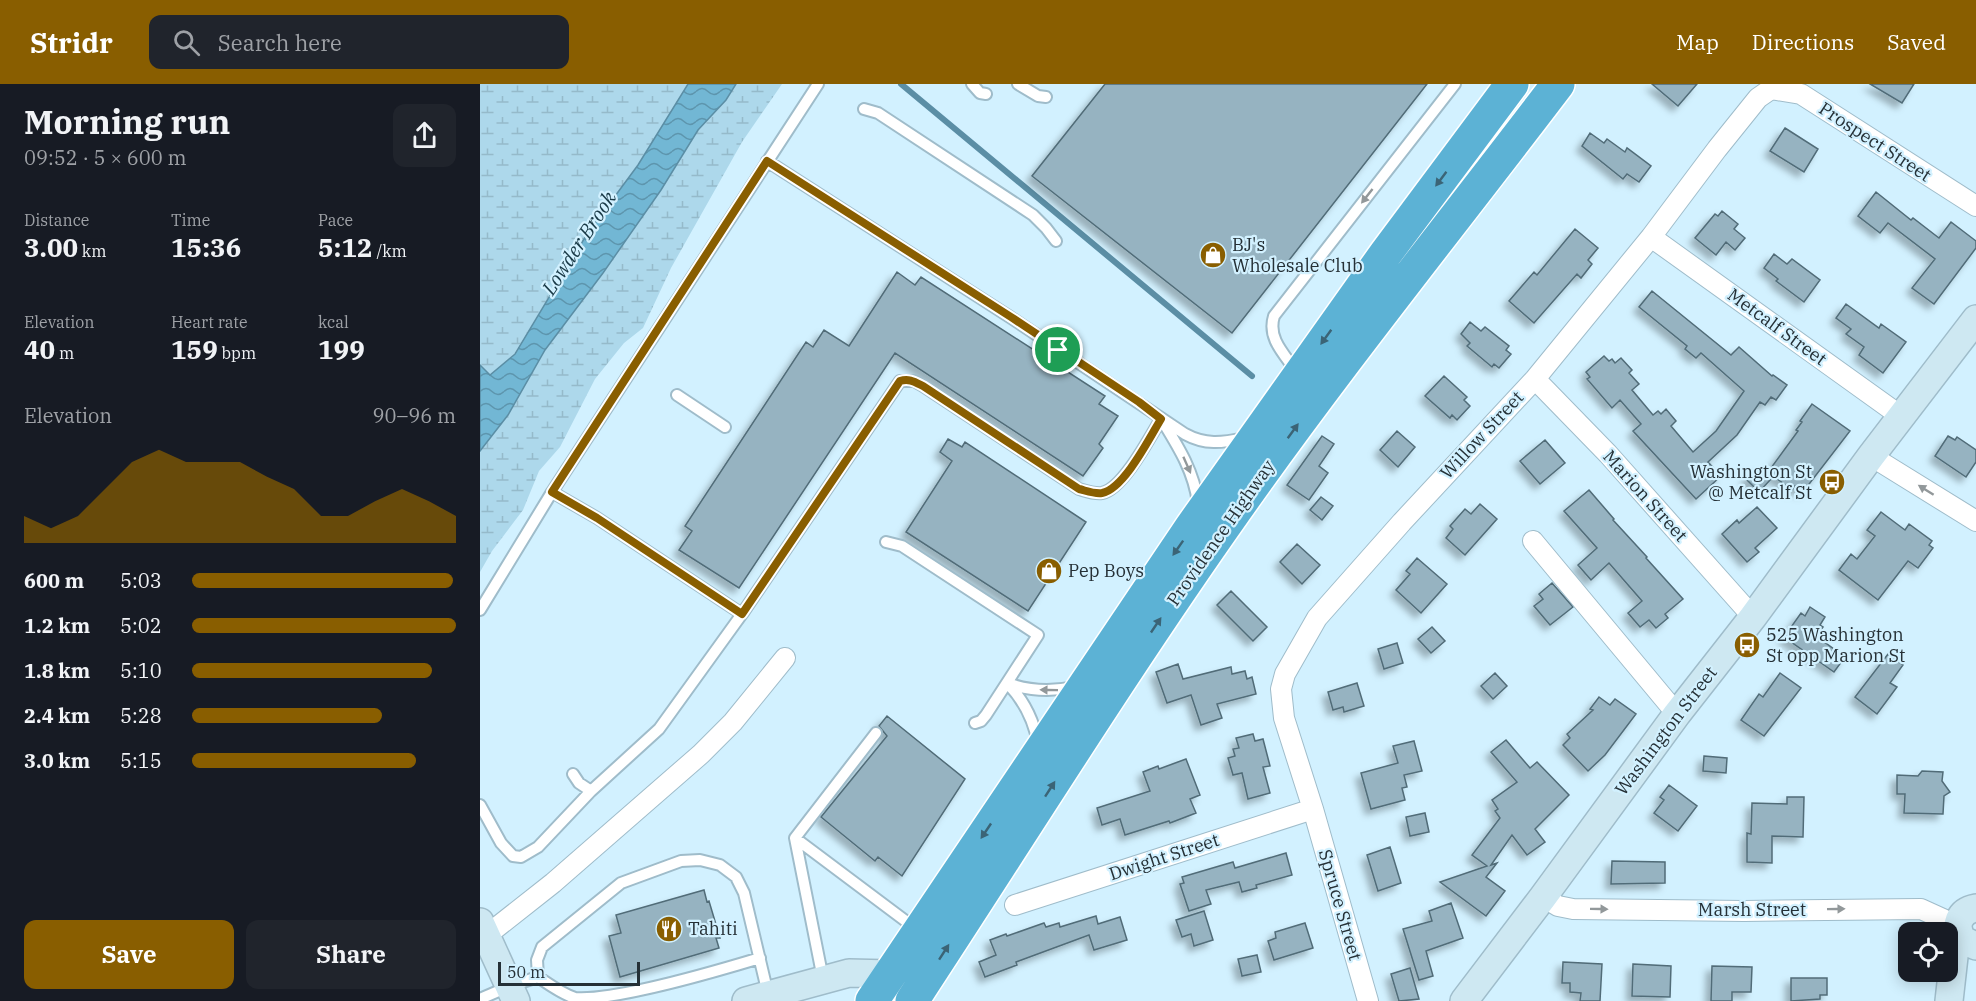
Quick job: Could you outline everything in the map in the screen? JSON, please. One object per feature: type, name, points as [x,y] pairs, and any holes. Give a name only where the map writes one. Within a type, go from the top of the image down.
[{"type":"highway","name":"Providence Highway","points":[[872,1001],[1200,515],[1408,223],[1512,84]]},
{"type":"highway","name":"Providence Highway","points":[[912,1001],[1149,636],[1229,519],[1339,368],[1558,84]]},
{"type":"main road","name":"Washington Street","points":[[1464,1001],[1544,897],[1677,714],[1753,617],[1871,456],[1976,319]]},
{"type":"main road","points":[[1949,1000],[1970,942],[1960,917],[1964,912],[1976,908]]},
{"type":"main road","points":[[483,928],[513,993]]},
{"type":"main road","points":[[768,997],[849,973],[891,974]]},
{"type":"street","name":"Prospect Street","points":[[1771,89],[1801,94],[1976,206]]},
{"type":"street","name":"Willow Street","points":[[1313,809],[1284,718],[1281,689],[1284,674],[1317,618],[1402,522],[1535,379],[1652,237],[1758,98],[1771,89]]},
{"type":"street","name":"Metcalf Street","points":[[1652,237],[1902,417]]},
{"type":"street","name":"Marion Street","points":[[1535,379],[1608,454],[1753,617]]},
{"type":"street","points":[[1871,456],[1976,521]]},
{"type":"street","points":[[1533,541],[1677,714]]},
{"type":"street","points":[[483,928],[553,883],[701,754],[734,722],[785,658]]},
{"type":"street","name":"Dwight Street","points":[[1015,905],[1313,809]]},
{"type":"street","name":"Spruce Street","points":[[1313,809],[1368,1001]]},
{"type":"street","name":"Marsh Street","points":[[1544,897],[1558,906],[1573,909],[1722,911],[1921,909],[1930,912],[1970,942]]},
{"type":"lane","points":[[480,610],[552,492],[818,84]]},
{"type":"lane","points":[[972,84],[980,93],[986,94]]},
{"type":"lane","points":[[1018,84],[1038,96],[1046,97]]},
{"type":"lane","points":[[1299,374],[1276,343],[1271,326],[1274,316],[1455,84]]},
{"type":"lane","points":[[864,108],[878,113],[1033,215],[1056,241]]},
{"type":"lane","points":[[767,161],[1011,317],[1185,434],[1207,443],[1228,442],[1256,436]]},
{"type":"lane","points":[[480,805],[506,850],[513,856],[521,857],[538,847],[591,791],[659,729],[742,614],[900,381],[906,379],[923,386],[1079,489],[1090,493],[1103,493],[1116,486],[1161,419]]},
{"type":"lane","points":[[677,395],[725,427]]},
{"type":"lane","points":[[1161,419],[1185,457],[1192,475],[1200,515]]},
{"type":"lane","points":[[552,492],[597,518],[742,614]]},
{"type":"lane","points":[[886,542],[902,546],[1038,635],[986,715],[981,721],[975,723]]},
{"type":"lane","points":[[1007,683],[1028,689],[1057,690],[1074,687],[1089,678]]},
{"type":"lane","points":[[1007,683],[1017,693],[1034,726],[1040,753]]},
{"type":"lane","points":[[824,979],[795,838],[876,733]]},
{"type":"lane","points":[[573,774],[579,783],[591,791]]},
{"type":"lane","points":[[795,838],[907,922],[921,927]]},
{"type":"lane","points":[[538,978],[537,960],[542,947],[614,887],[681,861],[700,860],[720,865],[736,877],[744,893],[768,997]]},
{"type":"lane","points":[[538,978],[570,996],[584,999],[606,998],[643,992],[760,958]]},
{"type":"lane","points":[[480,999],[513,993],[538,978]]},
{"type":"green space","points":[[480,84],[688,84],[638,165],[587,234],[514,354],[490,375],[480,365]]},
{"type":"green space","points":[[736,84],[782,84],[742,142],[671,268],[643,328],[624,343],[595,379],[560,447],[539,471],[523,510],[492,551],[480,572],[480,451],[508,415],[545,350],[661,190],[698,130],[726,100]]},
{"type":"water","points":[[688,84],[736,84],[726,100],[698,130],[661,190],[545,350],[508,415],[480,451],[480,365],[490,375],[515,354],[587,234],[638,165]]},
{"type":"building","name":"BJ's Wholesale Club","points":[[1105,84],[1427,84],[1232,333],[1032,176]]},
{"type":"building","points":[[1652,84],[1697,84],[1678,106]]},
{"type":"building","points":[[1870,84],[1914,84],[1902,103]]},
{"type":"building","points":[[1785,128],[1818,149],[1804,172],[1770,151]]},
{"type":"building","points":[[1590,133],[1604,143],[1607,139],[1625,152],[1627,148],[1651,166],[1639,182],[1627,174],[1623,179],[1582,146]]},
{"type":"building","points":[[1876,192],[1911,220],[1913,218],[1939,238],[1951,222],[1976,241],[1976,248],[1934,304],[1912,288],[1935,259],[1888,223],[1880,233],[1858,216]]},
{"type":"building","points":[[1722,211],[1738,224],[1734,229],[1745,238],[1735,250],[1726,242],[1716,255],[1695,238],[1715,214],[1718,216]]},
{"type":"building","points":[[1575,229],[1598,248],[1588,260],[1592,264],[1581,278],[1577,274],[1534,323],[1509,301],[1534,272],[1537,275]]},
{"type":"building","points":[[1774,254],[1787,264],[1792,259],[1820,280],[1804,302],[1776,281],[1778,279],[1764,268]]},
{"type":"building","points":[[897,272],[915,285],[921,277],[1105,396],[1099,404],[1118,416],[1099,444],[1103,448],[1083,476],[895,353],[739,588],[679,550],[692,531],[685,526],[806,342],[813,347],[824,330],[849,346]]},
{"type":"building","points":[[1652,291],[1731,355],[1739,347],[1772,376],[1787,385],[1776,400],[1771,397],[1765,405],[1760,402],[1737,435],[1708,462],[1721,476],[1696,499],[1633,431],[1641,424],[1620,400],[1612,408],[1587,379],[1590,377],[1586,372],[1604,356],[1615,363],[1621,358],[1632,370],[1629,373],[1639,384],[1632,390],[1653,415],[1658,411],[1661,414],[1666,409],[1676,421],[1671,426],[1693,452],[1716,431],[1744,391],[1701,353],[1696,358],[1685,349],[1687,346],[1639,307]]},
{"type":"building","points":[[1846,304],[1879,328],[1881,324],[1906,342],[1883,373],[1859,355],[1864,347],[1846,334],[1851,329],[1836,318]]},
{"type":"building","points":[[1470,322],[1481,331],[1485,327],[1509,346],[1506,350],[1511,354],[1499,368],[1494,364],[1492,367],[1467,346],[1470,343],[1461,334]]},
{"type":"building","points":[[1444,376],[1467,397],[1464,400],[1470,406],[1457,420],[1452,415],[1450,418],[1425,396]]},
{"type":"building","points":[[1812,404],[1850,431],[1803,492],[1795,486],[1792,490],[1768,472],[1798,431],[1796,430],[1802,422],[1800,421]]},
{"type":"building","points":[[1397,431],[1415,447],[1398,467],[1380,450]]},
{"type":"building","points":[[1322,436],[1334,444],[1319,466],[1328,473],[1309,500],[1287,485]]},
{"type":"building","points":[[1948,436],[1955,440],[1957,437],[1976,450],[1976,462],[1966,477],[1935,456]]},
{"type":"building","points":[[948,439],[962,447],[965,442],[1086,522],[1028,611],[906,532],[952,461],[940,452]]},
{"type":"building","points":[[1545,440],[1565,463],[1540,484],[1520,461]]},
{"type":"building","points":[[1758,467],[1771,479],[1759,492],[1746,479]]},
{"type":"building","points":[[1589,490],[1683,599],[1665,614],[1668,618],[1656,628],[1649,620],[1640,627],[1628,613],[1642,601],[1609,563],[1591,580],[1578,565],[1597,548],[1564,511]]},
{"type":"building","points":[[1321,497],[1333,506],[1322,520],[1310,510]]},
{"type":"building","points":[[1480,504],[1497,519],[1465,555],[1446,538],[1453,529],[1450,526],[1465,509],[1471,514]]},
{"type":"building","points":[[1757,507],[1777,528],[1755,548],[1759,552],[1747,562],[1722,534],[1737,520],[1739,523]]},
{"type":"building","points":[[1881,512],[1905,530],[1909,524],[1932,541],[1929,545],[1933,548],[1918,568],[1908,561],[1878,600],[1839,570],[1851,554],[1857,559],[1875,536],[1867,530]]},
{"type":"building","points":[[1297,544],[1320,565],[1302,584],[1280,562]]},
{"type":"building","points":[[1417,558],[1447,584],[1421,613],[1396,590],[1410,574],[1406,571]]},
{"type":"building","points":[[1552,583],[1573,607],[1550,625],[1534,606],[1543,599],[1539,594]]},
{"type":"building","points":[[1231,591],[1267,627],[1253,641],[1217,605]]},
{"type":"building","points":[[1810,607],[1825,617],[1820,625],[1826,637],[1823,641],[1845,657],[1834,672],[1784,637],[1801,613],[1805,616]]},
{"type":"building","points":[[1432,627],[1445,641],[1431,653],[1418,639]]},
{"type":"building","points":[[1397,643],[1403,663],[1384,669],[1378,649]]},
{"type":"building","points":[[1888,654],[1903,665],[1890,683],[1897,687],[1877,714],[1855,697]]},
{"type":"building","points":[[1178,664],[1183,679],[1231,667],[1232,674],[1245,671],[1247,679],[1252,677],[1256,694],[1217,704],[1222,718],[1201,725],[1191,695],[1167,703],[1156,672]]},
{"type":"building","points":[[1495,673],[1507,686],[1493,699],[1481,686]]},
{"type":"building","points":[[1780,673],[1801,688],[1764,736],[1741,720],[1759,694],[1763,697]]},
{"type":"building","points":[[1357,683],[1364,706],[1344,712],[1343,707],[1333,710],[1328,692]]},
{"type":"building","points":[[1599,697],[1610,705],[1615,699],[1636,714],[1605,755],[1588,771],[1563,745],[1570,738],[1567,734],[1593,710],[1590,709]]},
{"type":"building","points":[[887,716],[965,779],[902,876],[878,857],[875,861],[821,817],[887,736],[879,726]]},
{"type":"building","points":[[1253,734],[1255,741],[1263,739],[1270,766],[1263,767],[1270,793],[1248,799],[1242,773],[1233,775],[1228,758],[1235,756],[1233,749],[1239,748],[1236,738]]},
{"type":"building","points":[[1506,740],[1530,768],[1537,762],[1569,795],[1535,829],[1545,842],[1527,855],[1512,835],[1491,865],[1497,863],[1486,877],[1505,891],[1486,916],[1440,882],[1487,866],[1472,855],[1500,818],[1495,811],[1498,809],[1492,800],[1517,782],[1491,752]]},
{"type":"building","points":[[1414,741],[1422,771],[1404,775],[1407,787],[1402,788],[1405,800],[1371,809],[1361,773],[1398,763],[1393,746]]},
{"type":"building","points":[[1704,756],[1727,758],[1726,773],[1703,771]]},
{"type":"building","points":[[1186,759],[1200,795],[1190,799],[1196,813],[1170,823],[1169,821],[1125,835],[1120,819],[1102,825],[1097,808],[1150,791],[1143,772]]},
{"type":"building","points":[[1922,771],[1943,772],[1942,781],[1950,792],[1944,796],[1943,814],[1904,813],[1905,794],[1897,794],[1897,775],[1918,776]]},
{"type":"building","points":[[1669,785],[1697,806],[1678,831],[1654,813],[1664,800],[1660,797]]},
{"type":"building","points":[[1787,797],[1804,797],[1803,837],[1772,836],[1772,863],[1747,862],[1747,833],[1751,834],[1752,803],[1787,804]]},
{"type":"building","points":[[1425,813],[1429,832],[1410,836],[1406,817]]},
{"type":"building","points":[[1390,847],[1401,883],[1378,891],[1367,855]]},
{"type":"building","points":[[1286,853],[1292,875],[1256,885],[1257,888],[1242,892],[1239,882],[1206,890],[1211,904],[1189,911],[1180,884],[1184,883],[1182,877],[1233,862],[1235,868]]},
{"type":"building","points":[[1612,861],[1665,862],[1665,883],[1611,884]]},
{"type":"building","name":"Tahiti","points":[[704,890],[720,938],[716,938],[719,948],[620,977],[609,936],[621,933],[616,915]]},
{"type":"building","points":[[1451,903],[1463,938],[1426,951],[1433,976],[1419,980],[1403,929],[1432,921],[1429,911]]},
{"type":"building","points":[[1204,911],[1213,940],[1194,946],[1191,934],[1182,937],[1176,920]]},
{"type":"building","points":[[1096,916],[1098,924],[1120,917],[1127,940],[1094,950],[1089,935],[1016,962],[1017,965],[985,977],[979,962],[996,955],[990,940],[1044,923],[1046,927],[1059,923],[1060,927]]},
{"type":"building","points":[[1305,923],[1313,948],[1274,960],[1268,941],[1276,938],[1275,932]]},
{"type":"building","points":[[1257,955],[1261,972],[1242,976],[1238,959]]},
{"type":"building","points":[[1563,962],[1602,964],[1600,1001],[1580,1001],[1581,993],[1570,992],[1570,983],[1562,983]]},
{"type":"building","points":[[1633,964],[1671,966],[1670,997],[1632,996]]},
{"type":"building","points":[[1712,966],[1752,967],[1751,992],[1732,992],[1732,1001],[1711,1001]]},
{"type":"building","points":[[1410,968],[1419,999],[1399,1001],[1391,974]]},
{"type":"building","points":[[1791,978],[1827,978],[1827,995],[1820,995],[1820,999],[1791,1001]]},
{"type":"waterway","points":[[901,84],[1252,376]]},
{"type":"place","name":"BJ's Wholesale Club","points":[[1213,255]]},
{"type":"place","name":"Washington St @ Metcalf St","points":[[1832,482]]},
{"type":"place","name":"Pep Boys","points":[[1049,571]]},
{"type":"place","name":"525 Washington St opp Marion St","points":[[1747,645]]},
{"type":"place","name":"Tahiti","points":[[669,929]]},
{"type":"route","points":[[767,161],[909,254],[1011,317],[1058,350],[1139,402],[1161,419],[1116,486],[1103,493],[1090,493],[1079,489],[923,386],[906,379],[900,381],[742,614],[597,518],[552,492],[767,161]]},
{"type":"water label","name":"Lowder Brook","points":[[579,243]]}]
